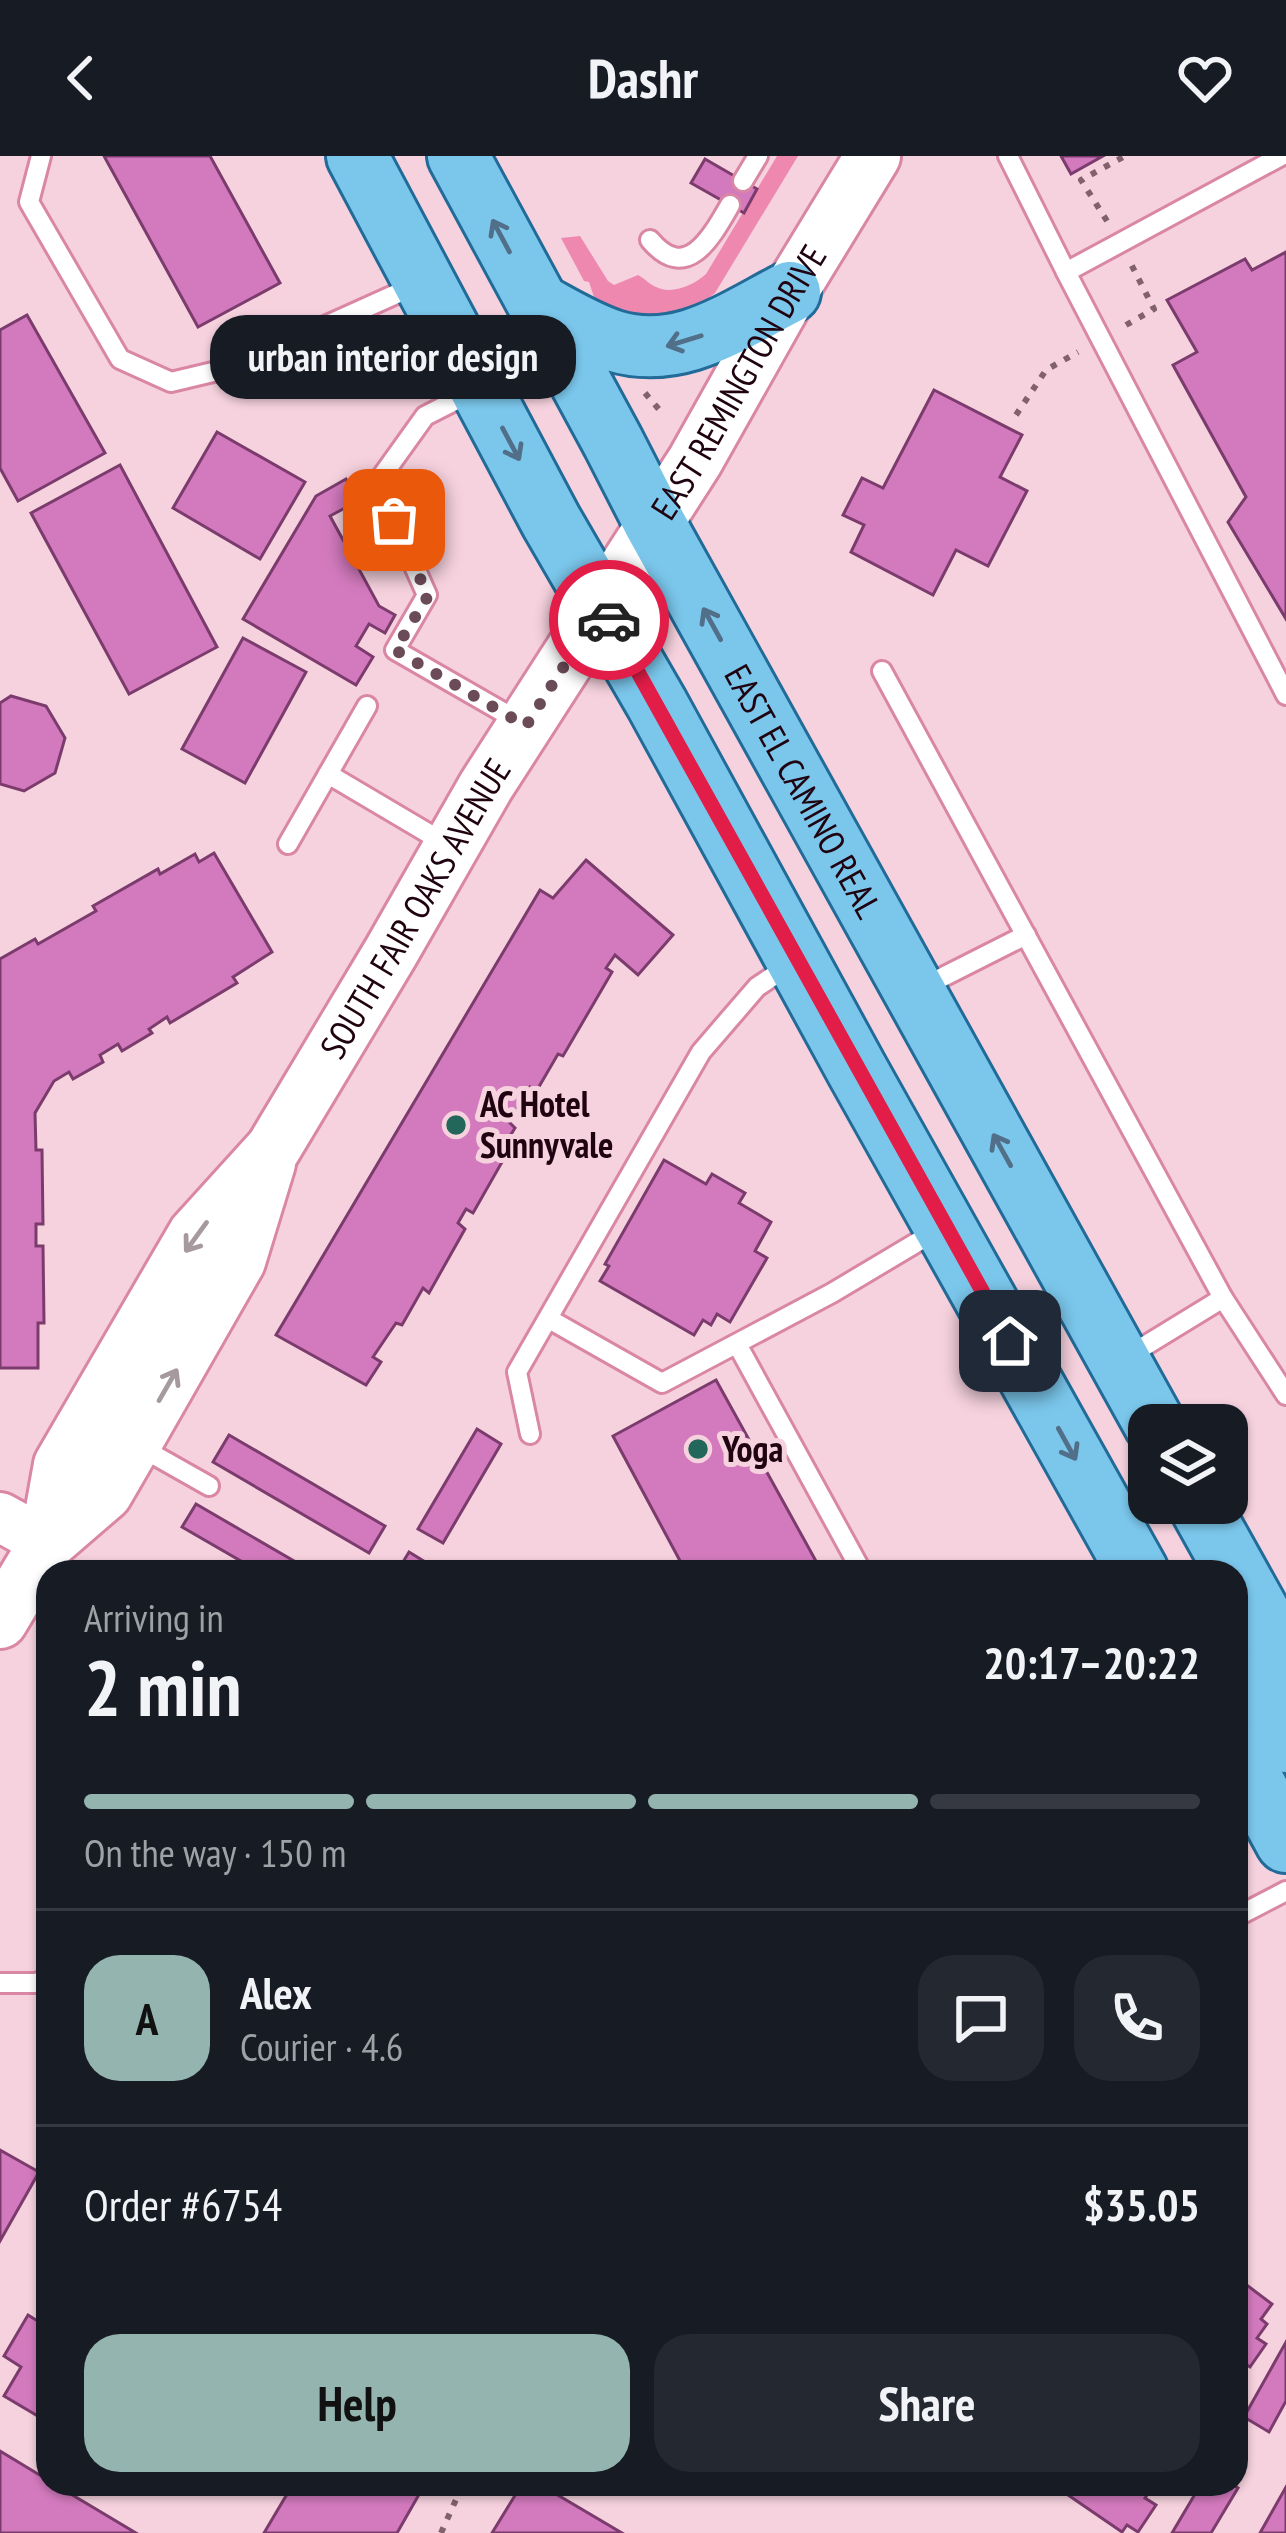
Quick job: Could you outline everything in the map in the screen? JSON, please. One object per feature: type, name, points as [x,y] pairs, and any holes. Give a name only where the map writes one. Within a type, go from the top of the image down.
[{"type":"main road","points":[[357,156],[551,521],[1131,1560]]},
{"type":"main road","name":"EAST EL CAMINO REAL","points":[[458,156],[655,524],[1143,1404]]},
{"type":"main road","name":"EAST REMINGTON DRIVE","points":[[601,608],[695,461],[873,156]]},
{"type":"main road","points":[[538,304],[612,341],[653,348],[697,339],[790,292]]},
{"type":"main road","name":"SOUTH FAIR OAKS AVENUE","points":[[46,1543],[61,1466],[195,1235],[272,1149],[601,608]]},
{"type":"main road","name":"SOUTH FAIR OAKS AVENUE","points":[[0,1621],[46,1543],[105,1492],[134,1443],[238,1261],[272,1149]]},
{"type":"main road","points":[[1208,1524],[1226,1560]]},
{"type":"main road","points":[[1248,1606],[1270,1652],[1254,1686],[1286,1742]]},
{"type":"main road","points":[[1248,1772],[1286,1842]]},
{"type":"street","points":[[0,1516],[46,1543]]},
{"type":"lane","points":[[41,156],[29,202],[121,359],[171,382],[234,367],[424,282]]},
{"type":"lane","points":[[743,182],[758,156]]},
{"type":"lane","points":[[1008,156],[1286,694]]},
{"type":"lane","points":[[1066,272],[1282,156]]},
{"type":"lane","points":[[650,240],[662,254],[678,259],[691,255],[706,246],[730,205]]},
{"type":"lane","points":[[481,387],[425,416],[377,483],[428,596],[395,650],[526,726]]},
{"type":"lane","points":[[882,671],[1223,1298],[1286,1394]]},
{"type":"lane","points":[[288,844],[367,706]]},
{"type":"lane","points":[[328,774],[452,847]]},
{"type":"lane","points":[[915,991],[1026,934]]},
{"type":"lane","points":[[530,1434],[517,1372],[701,1052],[757,987],[796,960]]},
{"type":"lane","points":[[549,1319],[662,1383],[946,1226]]},
{"type":"lane","points":[[1119,1362],[1223,1298]]},
{"type":"lane","points":[[737,1344],[855,1560]]},
{"type":"lane","points":[[134,1443],[208,1486]]},
{"type":"lane","points":[[1248,1911],[1286,1891]]},
{"type":"lane","points":[[0,1983],[36,1983]]},
{"type":"path","points":[[441,2533],[458,2496]]},
{"type":"shaded area","points":[[777,156],[798,156],[715,293],[694,309],[652,320],[642,313],[611,309],[594,297],[561,238],[580,236],[614,285],[638,275],[662,289],[682,288],[706,274]]},
{"type":"building","points":[[104,156],[210,156],[280,283],[198,327]]},
{"type":"building","points":[[1061,156],[1103,156],[1071,174]]},
{"type":"building","points":[[705,159],[757,189],[744,213],[691,183]]},
{"type":"building","points":[[1286,252],[1286,619],[1228,522],[1246,497],[1173,365],[1197,352],[1167,300],[1245,259],[1252,270]]},
{"type":"building","points":[[27,315],[105,453],[18,501],[0,468],[0,330]]},
{"type":"building","points":[[934,390],[1022,435],[1000,477],[1027,491],[988,566],[956,550],[933,595],[851,552],[864,525],[843,515],[862,478],[883,488]]},
{"type":"building","points":[[217,432],[305,482],[260,559],[173,508]]},
{"type":"building","points":[[120,465],[217,647],[129,694],[31,513]]},
{"type":"building","points":[[346,479],[358,501],[330,516],[379,606],[395,615],[385,633],[369,624],[356,646],[373,657],[356,685],[243,619],[316,496]]},
{"type":"building","points":[[243,638],[306,672],[245,783],[182,749]]},
{"type":"building","points":[[11,696],[46,706],[65,738],[55,773],[24,791],[0,784],[0,703]]},
{"type":"building","points":[[214,853],[272,952],[233,977],[237,983],[170,1023],[167,1017],[149,1029],[152,1033],[122,1051],[118,1044],[100,1055],[103,1062],[73,1079],[69,1072],[54,1081],[35,1113],[36,1150],[42,1150],[43,1224],[36,1224],[36,1246],[43,1246],[44,1323],[38,1323],[38,1368],[0,1368],[0,959],[96,911],[93,906],[158,869],[160,874],[195,854],[199,862]]},
{"type":"building","name":"AC Hotel Sunnyvale","points":[[586,860],[673,935],[638,975],[615,955],[606,968],[612,972],[563,1056],[558,1054],[537,1090],[530,1087],[509,1122],[515,1128],[505,1144],[510,1148],[473,1213],[466,1209],[458,1223],[465,1229],[429,1293],[423,1288],[402,1325],[396,1323],[373,1357],[381,1362],[366,1385],[276,1335],[540,890],[553,898]]},
{"type":"building","points":[[664,1160],[706,1184],[712,1174],[745,1193],[739,1203],[771,1222],[755,1251],[767,1258],[730,1322],[717,1314],[711,1325],[703,1320],[694,1335],[600,1281]]},
{"type":"building","points":[[716,1380],[815,1560],[680,1560],[613,1436]]},
{"type":"building","points":[[477,1429],[501,1444],[443,1543],[418,1529]]},
{"type":"building","points":[[229,1435],[385,1526],[369,1553],[213,1462]]},
{"type":"building","points":[[196,1504],[292,1560],[239,1560],[182,1527]]},
{"type":"building","points":[[0,2150],[36,2170],[36,2177],[0,2241]]},
{"type":"building","points":[[1248,2286],[1272,2304],[1261,2319],[1267,2324],[1257,2338],[1266,2344],[1250,2367]]},
{"type":"building","points":[[28,2315],[36,2320],[36,2415],[4,2396],[21,2367],[4,2356]]},
{"type":"building","points":[[1286,2342],[1286,2401],[1269,2432],[1248,2419],[1248,2410]]},
{"type":"building","points":[[0,2451],[36,2473],[36,2496],[74,2496],[136,2533],[0,2533]]},
{"type":"building","points":[[1286,2487],[1286,2533],[1260,2533]]},
{"type":"building","points":[[286,2496],[418,2496],[397,2533],[264,2533]]},
{"type":"building","points":[[515,2496],[559,2496],[622,2533],[492,2533]]},
{"type":"building","points":[[1070,2496],[1146,2496],[1156,2505],[1138,2532],[1127,2525],[1122,2532]]},
{"type":"building","points":[[1194,2496],[1233,2496],[1211,2533],[1172,2533]]},
{"type":"way so far","points":[[394,520],[428,596],[395,650],[526,726],[601,608],[609,620]]},
{"type":"place","name":"urban interior design","points":[[394,520]]},
{"type":"place","name":"AC Hotel Sunnyvale","points":[[456,1125]]},
{"type":"place","name":"Yoga","points":[[698,1449]]},
{"type":"route","points":[[609,620],[1010,1341]]}]
